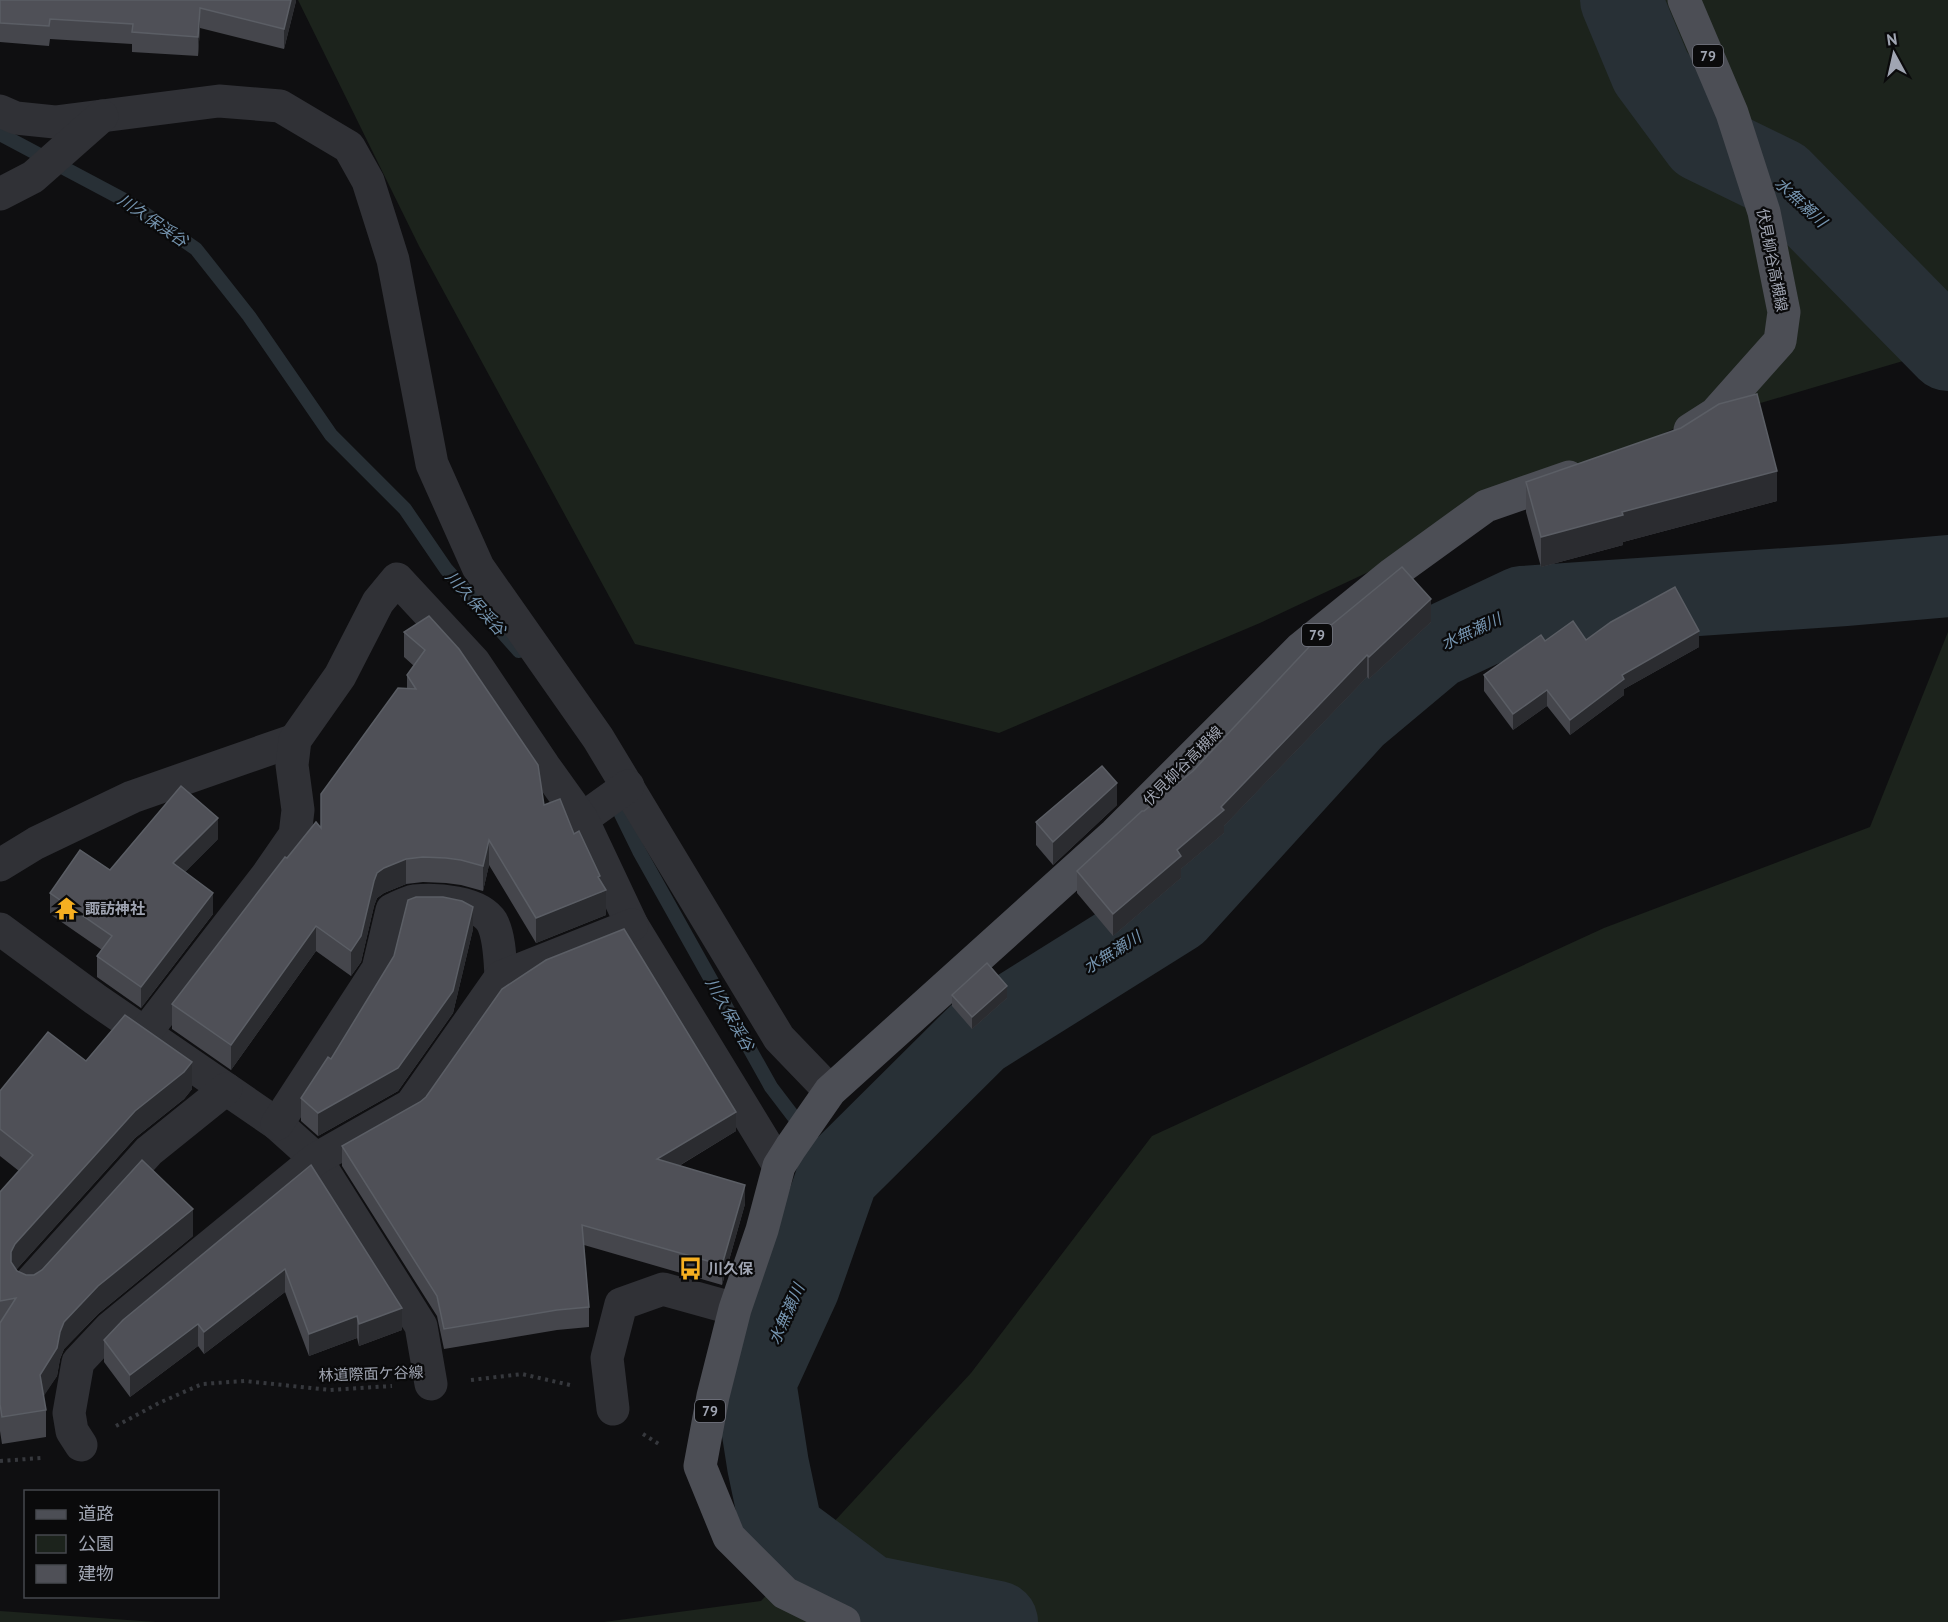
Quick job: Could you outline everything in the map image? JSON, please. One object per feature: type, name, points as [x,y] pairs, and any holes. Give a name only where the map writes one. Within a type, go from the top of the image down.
[{"type":"main road","name":"伏見柳谷高槻線","points":[[1661,444],[1672,441],[1715,414],[1780,341],[1784,312],[1764,212],[1732,113],[1684,0]]},
{"type":"main road","name":"伏見柳谷高槻線","points":[[700,1466],[713,1396],[735,1309],[785,1157],[824,1099],[1115,834],[1301,648],[1319,633],[1392,574],[1486,506],[1596,468]]},
{"type":"main road","points":[[700,1466],[729,1537],[785,1593],[844,1622]]},
{"type":"street","points":[[0,111],[16,118],[55,122],[219,101],[280,106],[349,147],[368,181],[393,260],[432,465],[478,567],[598,738],[779,1038],[824,1099]]},
{"type":"street","points":[[0,195],[33,177],[102,116]]},
{"type":"street","points":[[145,1034],[268,874],[295,835],[298,810],[292,765],[295,740],[340,676],[378,602],[397,579],[474,662],[582,819],[632,925],[785,1157]]},
{"type":"street","points":[[0,865],[36,843],[132,797],[295,740]]},
{"type":"street","points":[[582,819],[627,786]]},
{"type":"street","points":[[277,1124],[378,969],[392,910],[412,901],[472,905],[491,921],[499,948],[501,977]]},
{"type":"street","points":[[81,1445],[72,1431],[69,1413],[78,1362],[110,1328],[316,1159],[411,1106],[501,977],[632,925]]},
{"type":"street","points":[[0,929],[23,948],[145,1034],[277,1124],[316,1159],[421,1326],[431,1384]]},
{"type":"street","points":[[29,1284],[149,1151],[226,1089]]},
{"type":"street","points":[[613,1409],[607,1358],[621,1304],[663,1289],[735,1309]]},
{"type":"path","name":"林道際面ケ谷線","points":[[0,1461],[58,1456],[159,1403],[202,1384],[245,1381],[330,1390],[431,1384],[522,1374],[571,1385],[613,1409],[647,1438],[700,1466]]},
{"type":"green space","points":[[298,0],[1948,0],[1948,376],[1903,361],[1673,429],[1260,623],[999,733],[635,644],[419,246]]},
{"type":"green space","points":[[1948,632],[1948,1622],[604,1622],[761,1601],[971,1373],[1152,1136],[1604,928],[1870,827]]},
{"type":"green space","points":[[0,1611],[156,1622],[0,1622]]},
{"type":"building","points":[[0,0],[291,0],[284,29],[200,8],[198,37],[132,32],[133,24],[50,19],[49,26],[0,23]]},
{"type":"building","points":[[1757,394],[1777,471],[1622,512],[1623,515],[1541,537],[1526,482],[1681,428],[1719,404]]},
{"type":"building","points":[[1402,567],[1431,599],[1369,657],[1367,655],[1221,807],[1224,810],[1177,850],[1181,856],[1113,914],[1077,871],[1142,811],[1193,771],[1324,631]]},
{"type":"building","points":[[1675,587],[1699,631],[1622,675],[1624,679],[1570,720],[1547,690],[1513,714],[1484,675],[1541,635],[1545,641],[1573,621],[1586,640],[1611,622]]},
{"type":"building","points":[[429,616],[459,649],[538,765],[544,805],[560,799],[574,834],[579,831],[600,876],[598,877],[606,890],[536,918],[489,840],[483,866],[461,860],[423,857],[406,859],[384,868],[377,873],[361,936],[351,951],[316,926],[231,1045],[172,1004],[285,857],[287,858],[316,822],[321,828],[321,794],[398,688],[416,689],[407,675],[425,650],[404,632]]},
{"type":"building","points":[[1102,766],[1117,783],[1053,842],[1036,822]]},
{"type":"building","points":[[181,786],[218,818],[173,863],[213,893],[141,987],[97,956],[112,936],[50,893],[80,850],[110,870]]},
{"type":"building","points":[[416,897],[443,897],[462,901],[473,907],[453,991],[398,1068],[318,1113],[301,1098],[328,1057],[331,1059],[394,956],[408,900]]},
{"type":"building","points":[[624,929],[736,1112],[657,1159],[745,1185],[722,1265],[582,1225],[589,1307],[557,1310],[444,1329],[437,1296],[342,1146],[426,1097],[502,989],[546,960]]},
{"type":"building","points":[[987,963],[1007,986],[972,1017],[952,995]]},
{"type":"building","points":[[125,1015],[192,1062],[184,1072],[135,1111],[15,1244],[11,1252],[11,1262],[17,1271],[26,1275],[34,1275],[42,1270],[142,1160],[193,1209],[98,1286],[64,1322],[57,1348],[40,1375],[46,1410],[2,1417],[0,1323],[16,1298],[0,1301],[0,1192],[33,1155],[0,1129],[0,1091],[48,1032],[86,1061]]},
{"type":"building","points":[[311,1165],[402,1308],[359,1324],[357,1316],[309,1334],[285,1269],[204,1332],[198,1324],[130,1375],[104,1340],[123,1320]]},
{"type":"waterway","name":"水無瀬川","points":[[1621,0],[1651,72],[1702,141],[1780,179],[1948,350]]},
{"type":"waterway","name":"川久保渓谷","points":[[0,134],[128,202],[196,249],[249,316],[331,435],[405,509],[446,569],[519,651]]},
{"type":"waterway","name":"水無瀬川","points":[[997,1622],[869,1596],[782,1531],[768,1465],[755,1382],[799,1286],[838,1175],[978,1036],[1176,912],[1355,715],[1435,648],[1522,607],[1948,576]]},
{"type":"waterway","name":"川久保渓谷","points":[[612,796],[639,851],[771,1087],[838,1175]]},
{"type":"place","name":"諏訪神社","points":[[67,909]]},
{"type":"place","name":"川久保","points":[[690,1269]]}]
